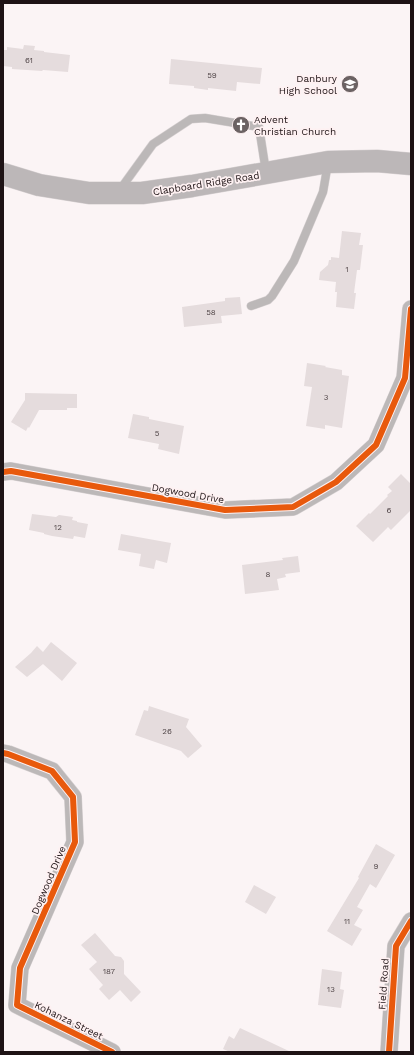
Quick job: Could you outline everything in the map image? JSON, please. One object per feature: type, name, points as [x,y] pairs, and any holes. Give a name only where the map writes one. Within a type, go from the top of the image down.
[{"type":"main road","name":"Clapboard Ridge Road","points":[[3,174],[39,185],[89,193],[142,193],[266,174],[328,162],[377,161],[411,164]]},
{"type":"street","name":"Dogwood Drive","points":[[3,472],[11,471],[225,510],[293,507],[336,482],[376,445],[405,378],[411,309]]},
{"type":"street","name":"Dogwood Drive","points":[[3,753],[52,770],[73,797],[75,842],[20,968],[17,1005]]},
{"type":"street","name":"Field Road","points":[[389,1052],[396,946],[411,921]]},
{"type":"street","name":"Kohanza Street","points":[[17,1005],[112,1052]]},
{"type":"lane","points":[[117,193],[153,144],[191,119],[204,118],[259,127],[266,174]]},
{"type":"lane","points":[[251,306],[264,302],[272,296],[294,261],[323,192],[328,162]]},
{"type":"building","points":[[24,45],[35,46],[34,50],[70,55],[68,72],[12,69],[12,67],[3,66],[3,50],[7,50],[7,47],[23,49]]},
{"type":"building","points":[[171,59],[262,68],[260,84],[237,82],[236,91],[208,88],[208,90],[194,88],[194,86],[169,84]]},
{"type":"building","points":[[342,231],[361,233],[359,245],[363,245],[360,270],[357,270],[354,293],[356,293],[354,309],[336,307],[336,282],[319,280],[320,272],[328,265],[331,257],[339,258]]},
{"type":"building","points":[[240,297],[242,314],[221,316],[222,323],[184,327],[182,307],[225,301],[225,298]]},
{"type":"building","points":[[307,363],[342,370],[342,375],[349,376],[342,428],[325,425],[325,429],[306,426],[312,387],[304,386]]},
{"type":"building","points":[[25,393],[77,394],[77,408],[67,408],[67,410],[39,410],[26,431],[11,422],[25,400]]},
{"type":"building","points":[[133,414],[149,417],[149,419],[184,426],[179,454],[158,449],[159,444],[128,438]]},
{"type":"building","points":[[401,474],[411,484],[411,510],[391,530],[388,527],[373,542],[356,526],[388,496],[387,495],[392,491],[388,487]]},
{"type":"building","points":[[32,514],[56,517],[59,515],[73,517],[72,520],[88,524],[85,538],[74,536],[73,539],[52,536],[29,530]]},
{"type":"building","points":[[121,534],[171,543],[167,563],[156,560],[154,569],[139,566],[141,554],[118,550]]},
{"type":"building","points":[[298,556],[300,572],[285,574],[286,577],[277,579],[279,590],[245,594],[242,565],[283,560],[282,558]]},
{"type":"building","points":[[51,642],[77,663],[62,681],[43,664],[27,677],[15,667],[37,646],[43,652]]},
{"type":"building","points":[[149,706],[189,719],[186,727],[202,746],[188,758],[181,751],[135,735],[144,710],[148,711]]},
{"type":"building","points":[[376,844],[395,855],[376,888],[370,884],[357,907],[363,910],[354,925],[362,929],[352,946],[327,931],[359,878],[358,877]]},
{"type":"building","points":[[254,885],[276,897],[266,914],[245,902]]},
{"type":"building","points":[[95,933],[115,956],[121,957],[124,961],[124,974],[141,992],[131,1002],[120,990],[109,1000],[99,989],[103,985],[89,969],[97,962],[81,945]]},
{"type":"building","points":[[322,969],[342,972],[340,989],[344,990],[341,1008],[318,1005]]},
{"type":"building","points":[[240,1028],[291,1052],[230,1052],[223,1049],[229,1036],[234,1039]]},
{"type":"cycle path","points":[[3,472],[11,471],[225,510],[293,507],[336,482],[376,445],[405,378],[411,309]]},
{"type":"cycle path","points":[[3,753],[52,771],[73,797],[75,842],[20,968],[17,1005],[112,1052]]},
{"type":"cycle path","points":[[389,1052],[396,946],[411,921]]},
{"type":"place","name":"Danbury High School","points":[[350,84]]},
{"type":"place","name":"Advent Christian Church","points":[[241,125]]}]
